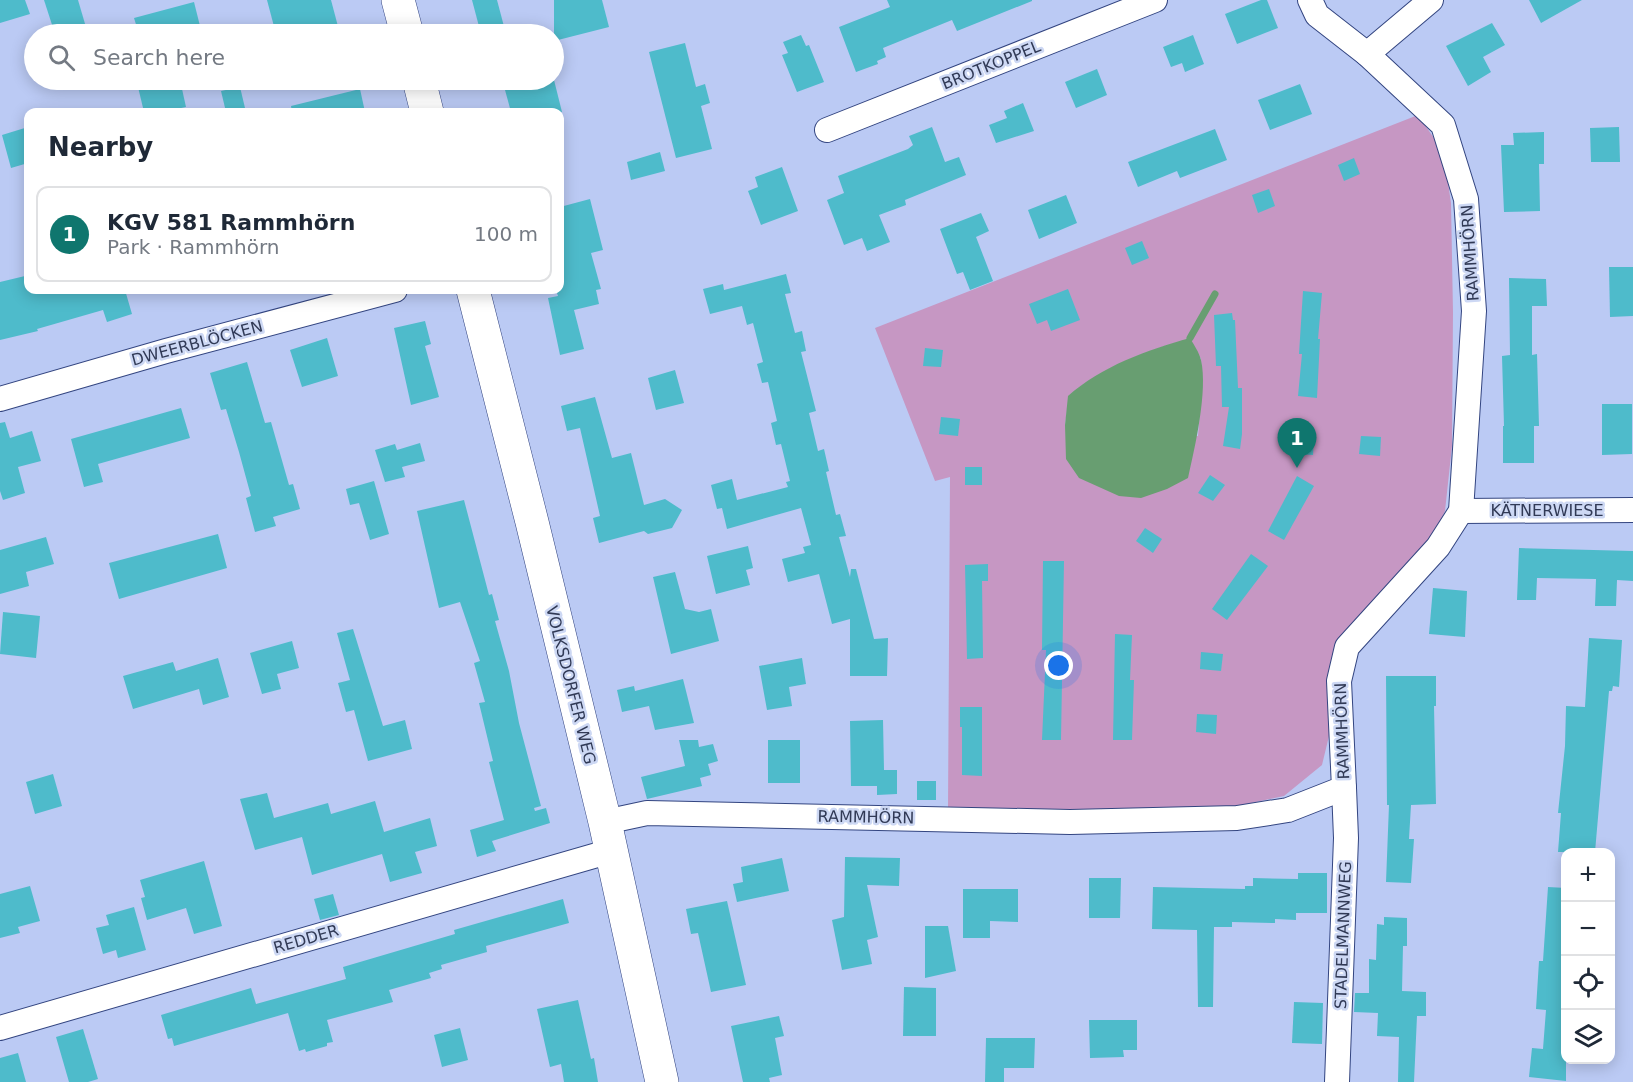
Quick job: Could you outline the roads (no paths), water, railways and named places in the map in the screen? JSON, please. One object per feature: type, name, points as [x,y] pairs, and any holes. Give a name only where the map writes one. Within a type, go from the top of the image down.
[{"type":"street","points":[[398,0],[404,24]]},
{"type":"street","name":"BROTKOPPEL","points":[[827,130],[1155,0]]},
{"type":"street","name":"RAMMHÖRN","points":[[608,836],[647,813],[1070,822],[1237,818],[1288,810],[1344,788],[1339,681],[1347,647],[1438,548],[1461,511],[1474,312],[1466,199],[1443,125],[1367,54],[1317,15],[1310,0]]},
{"type":"street","points":[[1367,54],[1431,0]]},
{"type":"street","points":[[422,90],[426,108]]},
{"type":"street","name":"DWEERBLÖCKEN","points":[[0,399],[166,351],[380,294]]},
{"type":"street","name":"VOLKSDORFER WEG","points":[[474,294],[608,836],[662,1082]]},
{"type":"street","name":"KÄTNERWIESE","points":[[1461,511],[1633,510]]},
{"type":"street","name":"STADELMANNWEG","points":[[1337,1082],[1346,838],[1344,788]]},
{"type":"street","name":"REDDER","points":[[0,1028],[608,836]]},
{"type":"waterway","points":[[1190,338],[1215,294]]},
{"type":"place","name":"KGV 581 Rammhörn","points":[[1297,468]]}]
